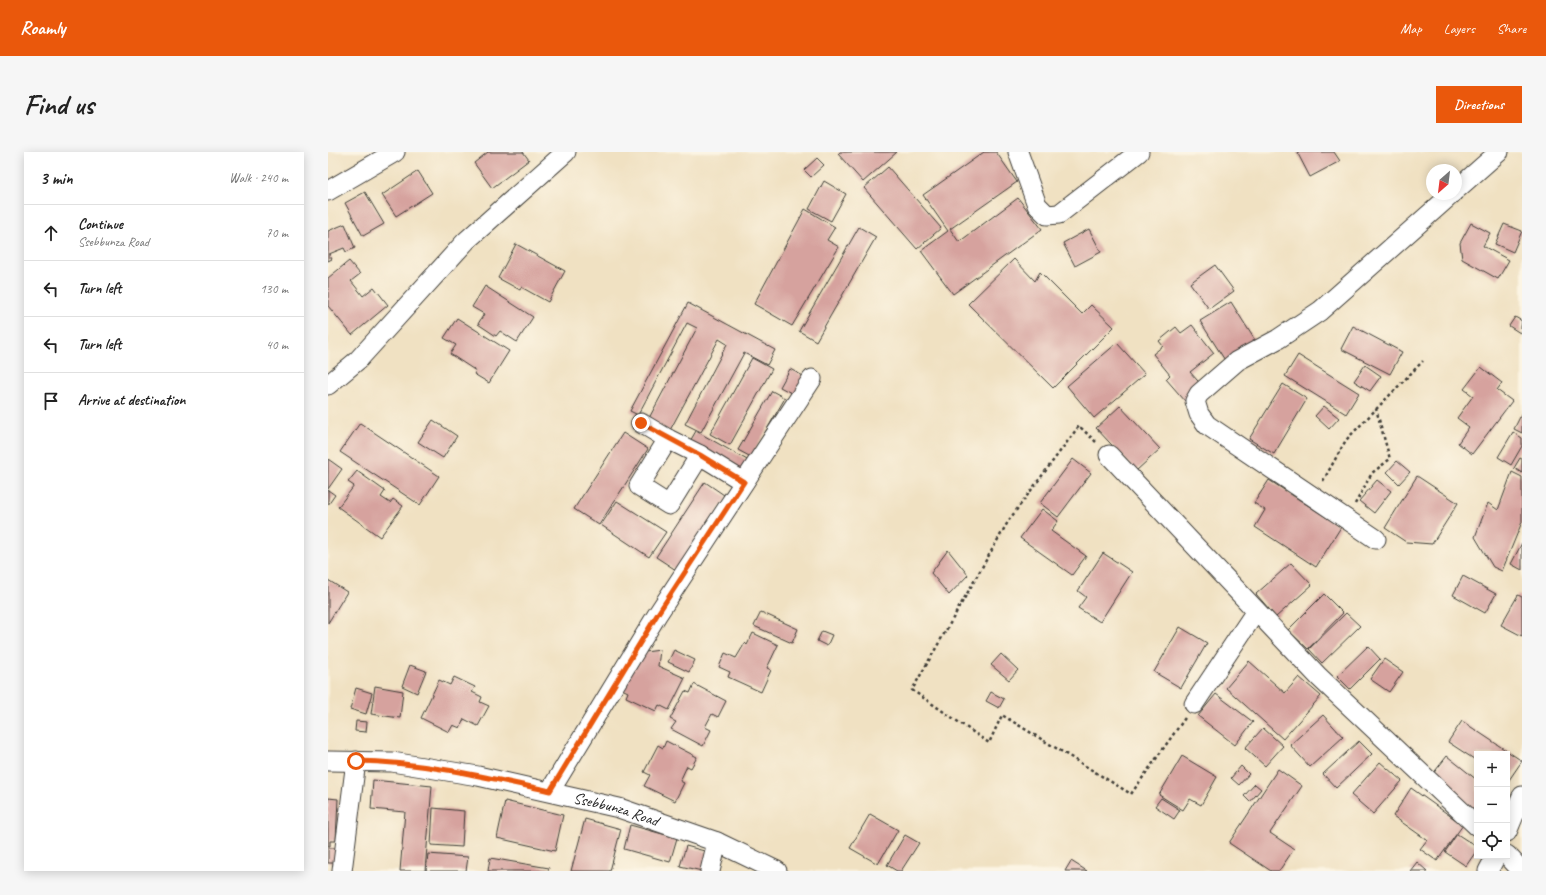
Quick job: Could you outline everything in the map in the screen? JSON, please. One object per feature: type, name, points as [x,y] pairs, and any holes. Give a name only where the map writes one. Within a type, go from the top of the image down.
[{"type":"street","points":[[335,187],[394,152]]},
{"type":"street","points":[[328,385],[358,360],[466,241],[566,152]]},
{"type":"street","points":[[1018,152],[1037,205],[1047,215],[1058,214],[1139,152]]},
{"type":"street","points":[[1462,185],[1499,152]]},
{"type":"street","points":[[1376,539],[1207,425],[1199,414],[1195,401],[1199,394],[1237,361],[1278,339],[1320,311],[1445,200]]},
{"type":"street","points":[[550,791],[657,615],[812,379]]},
{"type":"street","points":[[641,423],[700,455],[744,482]]},
{"type":"street","points":[[668,439],[639,486],[669,505],[700,455]]},
{"type":"street","points":[[1109,455],[1319,677],[1474,823]]},
{"type":"street","points":[[1194,704],[1256,611]]},
{"type":"street","name":"Ssebbunza Road","points":[[328,761],[400,763],[478,776],[550,791],[619,808],[717,842],[777,871]]},
{"type":"street","points":[[342,871],[356,761]]},
{"type":"street","points":[[1510,825],[1522,796]]},
{"type":"street","points":[[710,871],[717,842]]},
{"type":"street","points":[[1510,858],[1522,871]]},
{"type":"street","points":[[1488,871],[1494,859]]},
{"type":"path","points":[[1321,484],[1346,440],[1423,361]]},
{"type":"path","points":[[1354,506],[1372,473],[1390,459],[1376,409]]},
{"type":"path","points":[[1109,455],[1079,426],[1009,520],[912,690],[989,743],[1002,715],[1131,794],[1194,704]]},
{"type":"path","points":[[1349,502],[1360,509]]},
{"type":"building","points":[[488,152],[523,152],[529,160],[492,188],[474,163]]},
{"type":"building","points":[[840,152],[897,152],[863,182],[838,154]]},
{"type":"building","points":[[984,152],[996,152],[1017,182],[950,229],[959,242],[1018,198],[1042,229],[953,294],[921,251],[948,231],[923,195]]},
{"type":"building","points":[[1297,152],[1334,152],[1340,161],[1310,177]]},
{"type":"building","points":[[817,158],[824,165],[811,177],[804,170]]},
{"type":"building","points":[[888,167],[941,228],[917,249],[864,188]]},
{"type":"building","points":[[418,171],[432,193],[396,216],[382,195]]},
{"type":"building","points":[[824,181],[846,194],[831,221],[809,209]]},
{"type":"building","points":[[365,192],[384,224],[363,236],[345,203]]},
{"type":"building","points":[[805,209],[835,227],[827,240],[839,247],[792,326],[754,304]]},
{"type":"building","points":[[1471,223],[1490,233],[1483,246],[1509,260],[1498,279],[1462,259],[1460,243]]},
{"type":"building","points":[[345,224],[355,248],[346,252],[344,248],[329,254],[332,259],[328,261],[328,231]]},
{"type":"building","points":[[1504,224],[1522,231],[1513,252],[1495,244]]},
{"type":"building","points":[[859,227],[876,237],[816,341],[799,331]]},
{"type":"building","points":[[1089,229],[1101,252],[1075,266],[1063,243]]},
{"type":"building","points":[[516,244],[565,271],[548,302],[521,287],[520,290],[498,278]]},
{"type":"building","points":[[1014,259],[1035,281],[1040,272],[1082,314],[1091,305],[1114,327],[1053,388],[968,304]]},
{"type":"building","points":[[349,261],[360,274],[351,281],[363,296],[374,287],[388,305],[352,335],[328,306],[328,278]]},
{"type":"building","points":[[1215,265],[1234,291],[1209,309],[1190,283]]},
{"type":"building","points":[[485,286],[533,317],[517,342],[500,331],[496,336],[478,324],[484,314],[472,307]]},
{"type":"building","points":[[1231,302],[1258,345],[1228,365],[1200,321]]},
{"type":"building","points":[[688,303],[775,350],[767,365],[744,353],[701,432],[685,424],[727,344],[719,339],[669,432],[648,420],[697,328],[687,323],[638,415],[630,411]]},
{"type":"building","points":[[1515,317],[1522,321],[1520,333],[1509,326]]},
{"type":"building","points":[[457,318],[509,351],[489,383],[474,374],[476,371],[450,354],[456,345],[444,338]]},
{"type":"building","points":[[1192,325],[1214,353],[1190,372],[1204,388],[1186,402],[1166,379],[1170,375],[1153,354],[1163,346],[1159,341],[1176,327],[1181,333]]},
{"type":"building","points":[[1353,326],[1402,352],[1390,374],[1341,349]]},
{"type":"building","points":[[1117,343],[1145,374],[1094,418],[1067,386]]},
{"type":"building","points":[[1298,355],[1359,393],[1346,414],[1285,376]]},
{"type":"building","points":[[752,358],[772,369],[730,445],[710,434]]},
{"type":"building","points":[[1365,365],[1381,376],[1370,391],[1354,381]]},
{"type":"building","points":[[1481,367],[1502,383],[1497,390],[1512,401],[1472,454],[1458,443],[1469,427],[1457,418],[1473,396],[1464,389]]},
{"type":"building","points":[[790,369],[805,377],[795,395],[780,387]]},
{"type":"building","points":[[1283,384],[1307,399],[1274,454],[1249,439]]},
{"type":"building","points":[[772,391],[785,398],[751,457],[738,450]]},
{"type":"building","points":[[1120,406],[1160,449],[1136,471],[1096,428]]},
{"type":"building","points":[[1324,406],[1339,418],[1329,429],[1315,416]]},
{"type":"building","points":[[1522,413],[1522,433],[1514,429]]},
{"type":"building","points":[[433,420],[457,436],[443,458],[418,442]]},
{"type":"building","points":[[360,423],[439,476],[420,505],[340,452]]},
{"type":"building","points":[[696,431],[749,461],[743,473],[689,443]]},
{"type":"building","points":[[1513,432],[1522,438],[1522,446],[1511,465],[1498,457]]},
{"type":"building","points":[[623,433],[648,449],[599,525],[574,509]]},
{"type":"building","points":[[1520,458],[1522,459],[1522,473],[1514,468]]},
{"type":"building","points":[[328,459],[342,469],[328,489]]},
{"type":"building","points":[[1073,459],[1091,473],[1058,517],[1040,503]]},
{"type":"building","points":[[1397,461],[1410,472],[1399,484],[1387,472]]},
{"type":"building","points":[[357,471],[385,491],[381,497],[390,503],[393,499],[403,506],[380,537],[338,507],[354,486],[348,482]]},
{"type":"building","points":[[1512,472],[1522,477],[1522,522],[1502,571],[1493,567],[1475,537],[1488,503],[1498,510]]},
{"type":"building","points":[[1417,476],[1458,503],[1432,544],[1406,542],[1385,528]]},
{"type":"building","points":[[1269,480],[1341,527],[1316,567],[1255,527],[1265,510],[1254,503]]},
{"type":"building","points":[[1377,480],[1391,491],[1374,513],[1359,501]]},
{"type":"building","points":[[705,482],[727,497],[679,572],[656,557]]},
{"type":"building","points":[[328,490],[335,495],[328,505]]},
{"type":"building","points":[[617,501],[666,532],[649,557],[601,525]]},
{"type":"building","points":[[1042,509],[1058,521],[1051,531],[1086,556],[1072,575],[1020,538]]},
{"type":"building","points":[[1522,543],[1522,570],[1511,564]]},
{"type":"building","points":[[948,550],[968,575],[949,595],[931,573]]},
{"type":"building","points":[[1103,553],[1132,572],[1100,622],[1078,608],[1086,597],[1078,591]]},
{"type":"building","points":[[1291,563],[1312,585],[1276,617],[1256,594]]},
{"type":"building","points":[[1463,576],[1496,594],[1485,613],[1453,595]]},
{"type":"building","points":[[328,580],[347,592],[328,623]]},
{"type":"building","points":[[1324,594],[1343,613],[1308,649],[1288,630]]},
{"type":"building","points":[[1518,595],[1522,597],[1522,636],[1501,625]]},
{"type":"building","points":[[761,612],[798,629],[792,643],[754,626]]},
{"type":"building","points":[[1346,613],[1360,626],[1322,663],[1309,649]]},
{"type":"building","points":[[1180,627],[1207,643],[1181,688],[1154,672]]},
{"type":"building","points":[[822,631],[832,635],[827,646],[817,641]]},
{"type":"building","points":[[753,633],[778,645],[767,668],[771,670],[761,692],[728,677],[730,672],[719,667],[725,653],[736,658],[745,643],[747,645]]},
{"type":"building","points":[[1368,646],[1380,659],[1350,689],[1337,676]]},
{"type":"building","points":[[660,650],[658,666],[685,678],[669,710],[659,705],[656,711],[626,697],[628,692],[620,688],[638,653]]},
{"type":"building","points":[[674,650],[695,660],[689,672],[668,662]]},
{"type":"building","points":[[1001,654],[1018,670],[1009,680],[991,665]]},
{"type":"building","points":[[1384,659],[1403,672],[1389,692],[1370,679]]},
{"type":"building","points":[[1249,661],[1285,693],[1299,677],[1321,696],[1283,739],[1226,688]]},
{"type":"building","points":[[410,665],[426,671],[417,693],[402,686]]},
{"type":"building","points":[[454,677],[475,687],[472,692],[482,697],[480,702],[489,706],[478,726],[464,719],[460,728],[453,725],[449,732],[421,718],[439,680],[450,685]]},
{"type":"building","points":[[694,684],[726,701],[718,717],[712,714],[705,727],[711,730],[703,746],[671,729],[676,722],[670,719],[685,691],[690,693]]},
{"type":"building","points":[[375,686],[403,691],[400,718],[371,714]]},
{"type":"building","points":[[356,688],[372,693],[366,714],[350,709]]},
{"type":"building","points":[[991,692],[1004,699],[999,708],[986,701]]},
{"type":"building","points":[[1216,694],[1253,722],[1235,745],[1198,716]]},
{"type":"building","points":[[1323,715],[1343,737],[1310,767],[1290,745]]},
{"type":"building","points":[[356,721],[367,722],[366,732],[355,731]]},
{"type":"building","points":[[1462,721],[1507,751],[1474,751],[1474,759],[1448,742]]},
{"type":"building","points":[[1263,728],[1283,746],[1265,766],[1245,748]]},
{"type":"building","points":[[666,741],[697,757],[691,768],[687,766],[680,781],[684,783],[675,801],[644,786],[650,775],[644,772],[658,745],[663,748]]},
{"type":"building","points":[[1359,741],[1372,754],[1336,788],[1323,774]]},
{"type":"building","points":[[1510,753],[1522,761],[1510,779]]},
{"type":"building","points":[[1182,756],[1217,777],[1201,805],[1190,799],[1183,810],[1159,795]]},
{"type":"building","points":[[1447,756],[1474,778],[1474,810],[1432,775]]},
{"type":"building","points":[[1380,762],[1402,781],[1373,814],[1351,795]]},
{"type":"building","points":[[1241,766],[1249,774],[1239,785],[1231,778]]},
{"type":"building","points":[[1278,769],[1302,786],[1270,833],[1294,849],[1279,871],[1271,871],[1229,843]]},
{"type":"building","points":[[373,780],[432,786],[425,871],[400,871],[405,812],[371,809]]},
{"type":"building","points":[[1255,784],[1261,789],[1250,802],[1244,796]]},
{"type":"building","points":[[1411,788],[1463,825],[1437,861],[1420,849],[1427,840],[1393,816]]},
{"type":"building","points":[[328,798],[338,799],[336,841],[330,841],[330,846],[328,846]]},
{"type":"building","points":[[1161,798],[1180,810],[1174,819],[1155,806]]},
{"type":"building","points":[[505,801],[563,815],[555,851],[497,838]]},
{"type":"building","points":[[433,808],[464,811],[462,847],[431,845]]},
{"type":"building","points":[[870,814],[898,830],[878,864],[850,848]]},
{"type":"building","points":[[585,819],[621,829],[610,871],[571,871]]},
{"type":"building","points":[[630,825],[677,838],[670,862],[624,849]]},
{"type":"building","points":[[1457,834],[1474,845],[1474,854],[1466,866],[1445,852]]},
{"type":"building","points":[[905,835],[919,843],[901,871],[897,871],[887,865]]},
{"type":"building","points":[[686,846],[708,852],[702,871],[680,866]]},
{"type":"building","points":[[328,848],[340,848],[340,863],[328,863]]},
{"type":"building","points":[[428,854],[468,857],[466,871],[426,871]]},
{"type":"building","points":[[490,858],[549,868],[548,871],[488,871]]},
{"type":"building","points":[[1071,861],[1087,871],[1065,871]]},
{"type":"building","points":[[1417,862],[1427,871],[1410,871]]},
{"type":"route","points":[[356,761],[392,762],[478,776],[550,791],[657,615],[744,482],[700,455],[641,423]]}]
